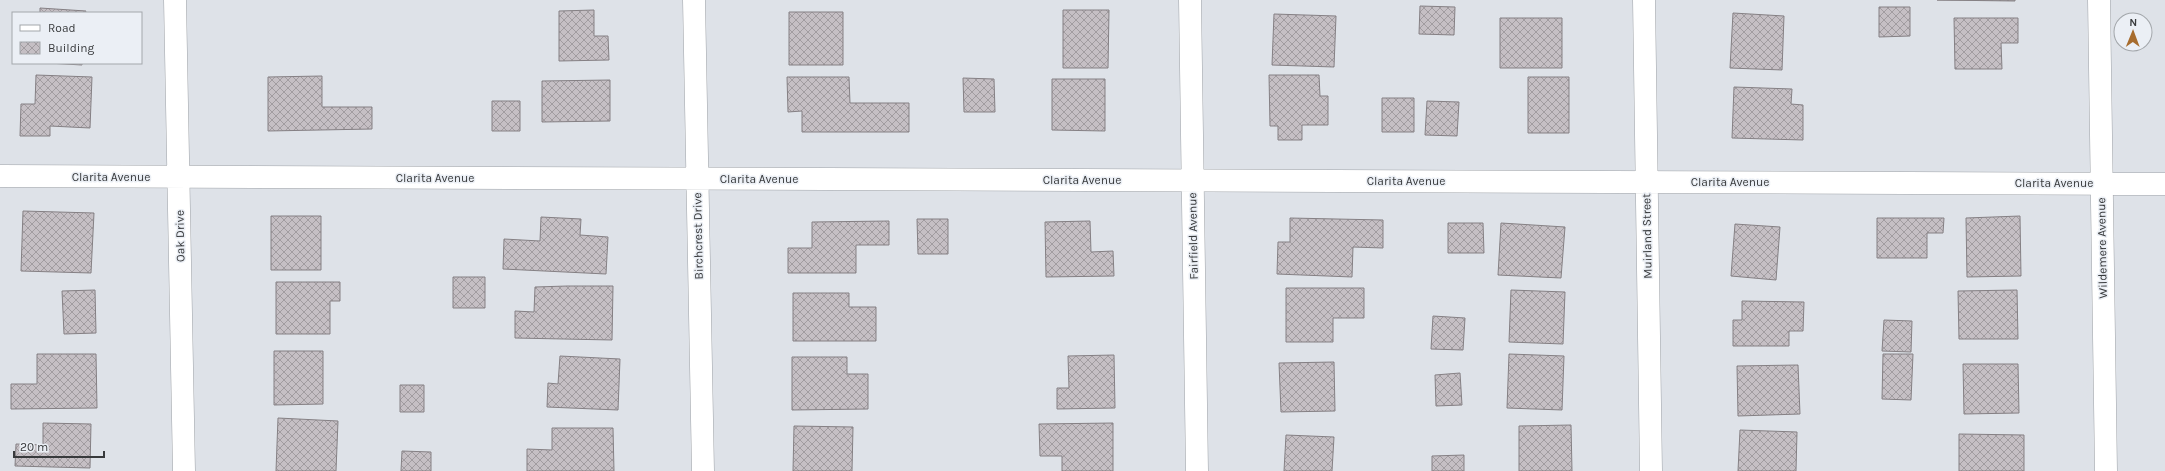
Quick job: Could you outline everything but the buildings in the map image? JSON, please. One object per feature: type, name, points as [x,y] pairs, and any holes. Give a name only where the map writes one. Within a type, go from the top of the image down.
[{"type":"street","name":"Oak Drive","points":[[175,0],[184,471]]},
{"type":"street","name":"Birchcrest Drive","points":[[694,0],[703,471]]},
{"type":"street","name":"Fairfield Avenue","points":[[1190,0],[1197,471]]},
{"type":"street","name":"Muirland Street","points":[[1644,0],[1651,471]]},
{"type":"street","name":"Wildemere Avenue","points":[[2099,0],[2106,471]]},
{"type":"street","name":"Clarita Avenue","points":[[0,176],[2165,184]]}]
